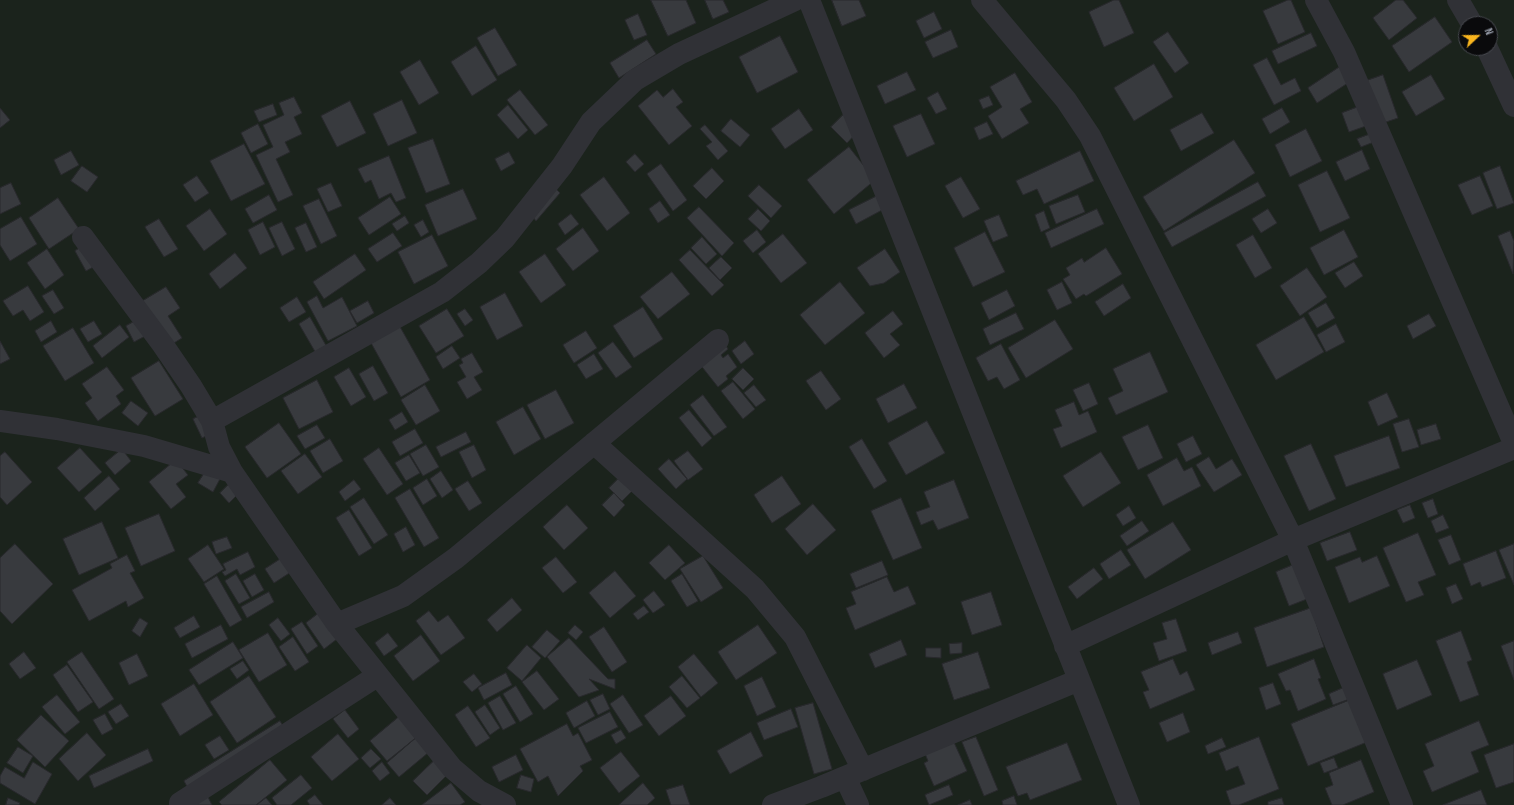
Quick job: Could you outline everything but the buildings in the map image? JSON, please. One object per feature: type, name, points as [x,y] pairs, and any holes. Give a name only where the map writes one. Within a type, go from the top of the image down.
[{"type":"street","points":[[212,421],[442,292],[479,263],[505,238],[562,166],[591,122],[635,80],[679,54],[795,0]]},
{"type":"street","points":[[809,0],[1129,805]]},
{"type":"street","points":[[982,0],[1066,100],[1090,136],[1293,540],[1402,805]]},
{"type":"street","points":[[1316,0],[1344,52],[1514,443]]},
{"type":"street","points":[[1458,0],[1467,16]]},
{"type":"street","points":[[1491,56],[1514,106]]},
{"type":"street","points":[[83,237],[163,345],[212,421],[219,447],[232,472],[337,624],[452,768],[479,791],[505,805]]},
{"type":"street","points":[[337,624],[403,596],[456,558],[718,340]]},
{"type":"street","points":[[0,421],[58,429],[144,446],[232,472]]},
{"type":"street","points":[[594,443],[755,589],[795,637],[854,774],[858,805]]},
{"type":"street","points":[[1065,646],[1293,540],[1514,448]]},
{"type":"street","points":[[180,803],[377,676]]},
{"type":"street","points":[[773,805],[854,774],[1079,680]]},
{"type":"shaded area","points":[[0,0],[1514,0],[1514,805],[0,805]]}]
